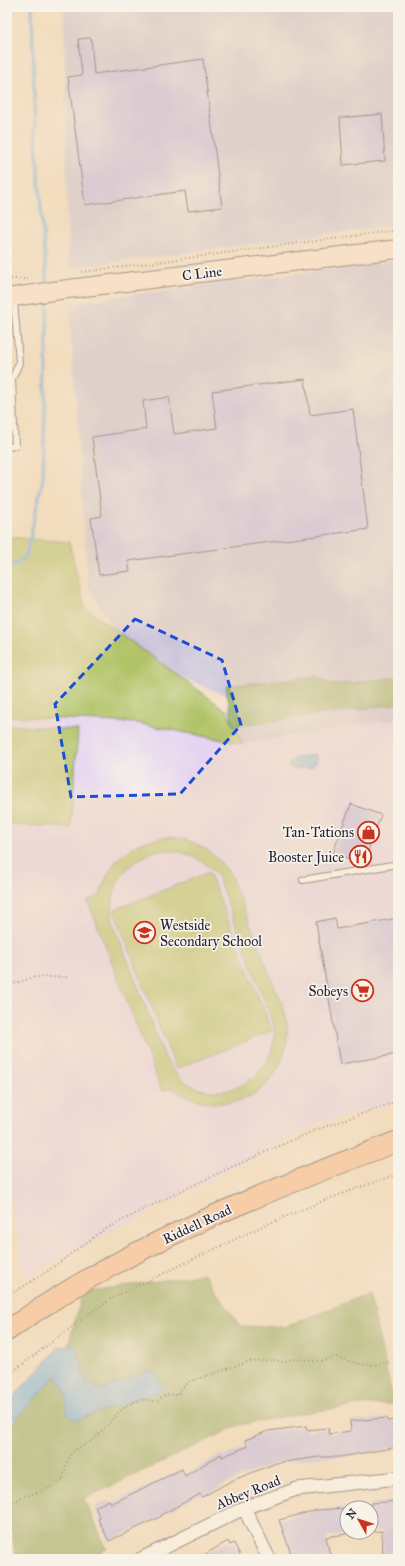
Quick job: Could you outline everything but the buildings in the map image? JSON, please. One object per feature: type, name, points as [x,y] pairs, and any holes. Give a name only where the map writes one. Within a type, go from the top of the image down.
[{"type":"main road","name":"Riddell Road","points":[[7,1331],[73,1288],[204,1219],[304,1177],[398,1141]]},
{"type":"street","name":"C Line","points":[[11,298],[43,288],[398,249]]},
{"type":"street","name":"Abbey Road","points":[[141,1559],[244,1508],[297,1489],[398,1478]]},
{"type":"street","points":[[244,1508],[269,1559]]},
{"type":"lane","points":[[7,447],[15,446],[9,379],[19,363],[11,298]]},
{"type":"lane","points":[[303,880],[398,864]]},
{"type":"path","points":[[81,272],[398,230]]},
{"type":"path","points":[[7,279],[43,288]]},
{"type":"path","points":[[7,986],[34,977],[68,977]]},
{"type":"path","points":[[7,1297],[49,1270],[102,1231],[148,1207],[223,1171],[314,1131],[398,1101]]},
{"type":"path","points":[[7,1376],[94,1310],[114,1297],[265,1225],[333,1197],[398,1174]]},
{"type":"path","points":[[7,1506],[22,1497],[43,1491],[63,1480],[65,1469],[72,1453],[92,1442],[104,1431],[120,1411],[138,1401],[153,1401],[158,1400],[165,1395],[178,1395],[181,1389],[189,1382],[250,1361],[281,1362],[294,1359],[320,1361],[336,1357],[359,1364],[373,1365],[391,1362]]},
{"type":"highlighted area","points":[[135,619],[222,660],[241,725],[180,794],[71,797],[55,704]]},
{"type":"shaded area","points":[[64,7],[398,7],[398,225],[68,268]]},
{"type":"shaded area","points":[[398,260],[398,719],[243,744],[233,726],[228,696],[181,677],[116,632],[88,585],[69,303]]},
{"type":"shaded area","name":"Westside Secondary School","points":[[7,716],[137,723],[243,744],[398,719],[398,1102],[321,1122],[25,1277],[7,1181]]},
{"type":"green space","points":[[7,537],[69,542],[85,608],[227,711],[243,744],[137,723],[7,716]]},
{"type":"green space","points":[[317,676],[333,685],[398,677],[398,704],[233,726],[226,686]]},
{"type":"green space","points":[[7,725],[78,730],[71,828],[7,824]]},
{"type":"green space","points":[[170,837],[179,838],[196,844],[211,853],[224,866],[230,874],[283,1007],[287,1030],[284,1054],[280,1065],[266,1085],[246,1098],[226,1103],[217,1103],[189,1097],[172,1088],[162,1091],[88,901],[100,896],[109,872],[124,854],[133,847],[156,839]],"holes":[[[159,850],[184,853],[198,859],[217,875],[274,1026],[273,1043],[268,1058],[260,1071],[248,1082],[234,1088],[219,1091],[203,1090],[183,1081],[177,1075],[165,1058],[113,922],[113,897],[121,876],[128,868],[147,855]]]},
{"type":"green space","points":[[209,872],[272,1031],[176,1069],[114,910]]},
{"type":"green space","points":[[204,1274],[240,1326],[286,1327],[369,1293],[394,1404],[360,1405],[303,1413],[239,1425],[84,1499],[107,1549],[86,1559],[16,1559],[7,1503],[7,1424],[15,1420],[56,1376],[66,1392],[67,1414],[166,1389],[151,1370],[101,1390],[86,1383],[76,1346],[68,1346],[83,1292]]},
{"type":"water","points":[[315,754],[317,761],[312,767],[298,769],[289,767],[290,762],[293,759]]},
{"type":"water","points":[[76,1346],[86,1383],[101,1390],[151,1370],[166,1389],[76,1420],[67,1414],[66,1392],[56,1376],[15,1420],[7,1412],[7,1404],[59,1347]]},
{"type":"waterway","points":[[32,7],[35,129],[47,286]]},
{"type":"waterway","points":[[7,569],[26,557],[43,478],[48,296]]},
{"type":"place","name":"Tan-Tations","points":[[369,832]]},
{"type":"place","name":"Booster Juice","points":[[360,857]]},
{"type":"place","name":"Westside Secondary School","points":[[145,933]]},
{"type":"place","name":"Sobeys","points":[[363,991]]}]
